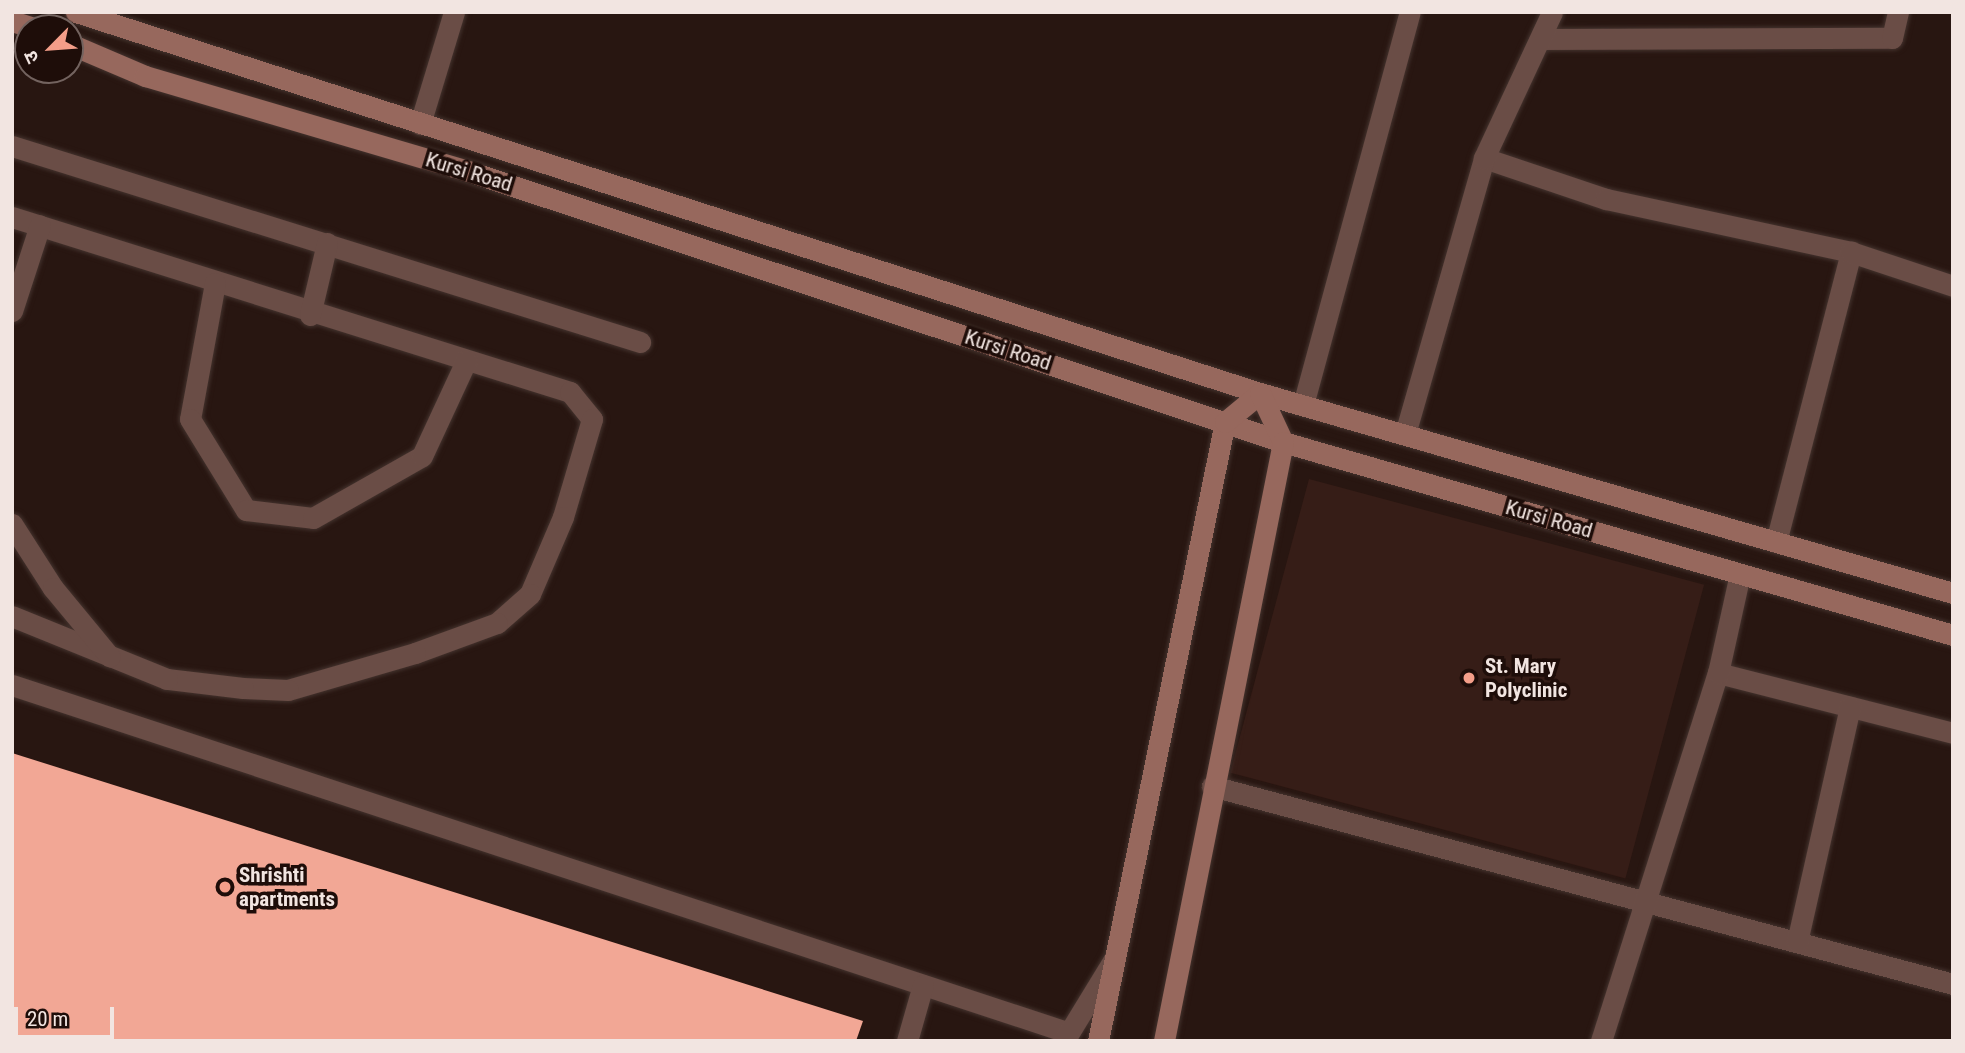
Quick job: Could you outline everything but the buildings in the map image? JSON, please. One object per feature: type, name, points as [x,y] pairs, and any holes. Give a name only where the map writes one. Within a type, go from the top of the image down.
[{"type":"main road","name":"Kursi Road","points":[[76,12],[1260,393],[1953,593]]},
{"type":"main road","name":"Kursi Road","points":[[84,50],[145,76],[374,144],[687,243],[1283,442],[1953,635]]},
{"type":"main road","points":[[374,144],[382,112]]},
{"type":"main road","points":[[687,243],[696,212]]},
{"type":"main road","points":[[835,293],[846,260]]},
{"type":"main road","points":[[1098,1041],[1225,422],[1260,393],[1283,442],[1212,786],[1164,1041]]},
{"type":"street","points":[[421,124],[454,12]]},
{"type":"street","points":[[1303,405],[1410,12]]},
{"type":"street","points":[[1405,434],[1484,158],[1543,39],[1552,12]]},
{"type":"street","points":[[1543,39],[1892,38],[1898,12]]},
{"type":"street","points":[[12,146],[640,342]]},
{"type":"street","points":[[1484,158],[1606,199],[1851,252],[1953,286]]},
{"type":"street","points":[[12,217],[310,315],[570,392],[592,419],[563,517],[517,611],[415,653],[288,691],[167,679],[113,661],[12,616]]},
{"type":"street","points":[[12,311],[40,225]]},
{"type":"street","points":[[310,315],[327,243]]},
{"type":"street","points":[[1776,542],[1851,252]]},
{"type":"street","points":[[215,284],[190,419],[246,510],[313,518],[422,456],[466,361]]},
{"type":"street","points":[[12,524],[52,588],[113,661]]},
{"type":"street","points":[[1601,1041],[1718,673],[1740,574]]},
{"type":"street","points":[[1718,673],[1953,733]]},
{"type":"street","points":[[12,685],[923,985],[1066,1036],[1115,958]]},
{"type":"street","points":[[1797,942],[1850,707]]},
{"type":"street","points":[[1212,786],[1953,984]]},
{"type":"street","points":[[907,1041],[923,985]]},
{"type":"shaded area","name":"St. Mary Polyclinic","points":[[1309,479],[1704,585],[1625,878],[1230,773]]},
{"type":"place","name":"St. Mary Polyclinic","points":[[1469,678]]},
{"type":"place","name":"Shrishti apartments","points":[[225,887]]}]
